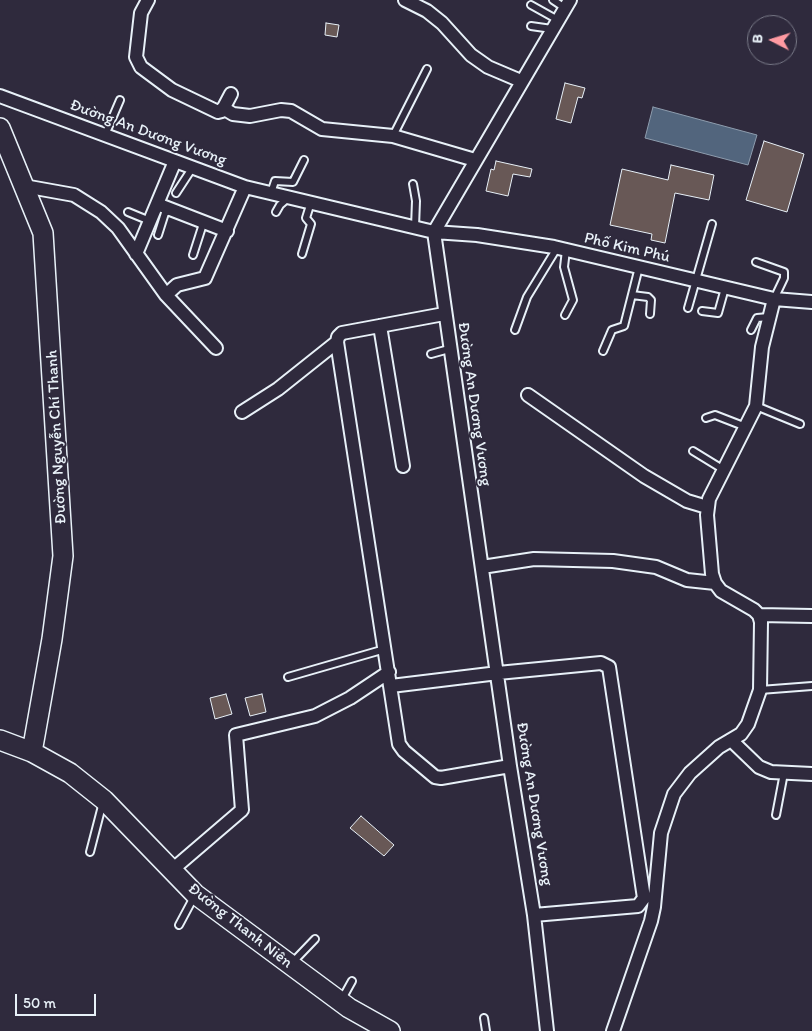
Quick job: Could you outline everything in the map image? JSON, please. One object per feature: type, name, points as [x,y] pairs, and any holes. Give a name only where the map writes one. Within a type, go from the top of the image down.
[{"type":"street","points":[[148,0],[142,13],[136,57],[138,62],[156,80],[172,90],[218,112],[223,108],[231,94]]},
{"type":"street","points":[[405,0],[427,11],[442,23],[470,55],[498,72],[520,82]]},
{"type":"street","points":[[434,232],[520,82],[568,4]]},
{"type":"street","name":"Đường An Dương Vương","points":[[0,96],[245,187],[434,232],[444,314],[498,672],[510,766],[534,915],[547,1031]]},
{"type":"street","points":[[223,108],[233,114],[250,116],[281,110],[291,111],[322,130],[393,136],[475,160]]},
{"type":"street","name":"Đường Nguyễn Chí Thanh","points":[[0,128],[43,233],[63,556],[52,639],[32,752]]},
{"type":"street","points":[[136,254],[175,160]]},
{"type":"street","points":[[24,186],[74,195],[101,212],[118,228],[166,296],[216,348]]},
{"type":"street","points":[[166,296],[177,285],[205,278],[245,187]]},
{"type":"street","points":[[158,204],[227,231]]},
{"type":"street","name":"Phố Kim Phú","points":[[434,232],[477,236],[561,249],[774,299],[812,302]]},
{"type":"street","points":[[613,1031],[651,920],[661,833],[674,794],[690,773],[720,747],[732,741],[748,724],[760,690],[761,622],[759,615],[754,610],[721,591],[715,583],[712,574],[707,507],[756,406],[762,347],[774,299]]},
{"type":"street","points":[[444,314],[342,333],[338,336],[338,342],[399,744],[404,751],[431,775],[441,778],[510,766]]},
{"type":"street","points":[[380,326],[403,466]]},
{"type":"street","points":[[242,412],[278,389],[338,342]]},
{"type":"street","points":[[528,395],[644,476],[687,501],[707,507]]},
{"type":"street","points":[[482,567],[534,559],[614,561],[656,567],[687,580],[715,583]]},
{"type":"street","points":[[759,615],[812,616]]},
{"type":"street","points":[[391,686],[498,672],[604,663],[609,667],[644,898],[638,906],[534,915]]},
{"type":"street","points":[[172,870],[242,810],[236,735],[315,716],[350,698],[389,672]]},
{"type":"street","name":"Đường Thanh Niên","points":[[0,740],[32,752],[70,773],[104,800],[195,894],[340,1002],[390,1031]]},
{"type":"street","points":[[732,741],[758,767],[771,772],[812,774]]},
{"type":"lane","points":[[553,0],[568,4]]},
{"type":"lane","points":[[531,5],[555,25]]},
{"type":"lane","points":[[531,26],[555,25]]},
{"type":"lane","points":[[393,136],[427,69]]},
{"type":"lane","points":[[106,134],[120,100]]},
{"type":"lane","points":[[271,193],[275,181],[294,182],[304,160]]},
{"type":"lane","points":[[176,193],[193,167]]},
{"type":"lane","points":[[413,184],[416,201],[415,227]]},
{"type":"lane","points":[[276,212],[288,197]]},
{"type":"lane","points":[[302,254],[311,224],[306,218],[311,202]]},
{"type":"lane","points":[[158,235],[165,213],[172,209]]},
{"type":"lane","points":[[128,212],[150,221]]},
{"type":"lane","points":[[193,255],[202,227],[200,220]]},
{"type":"lane","points":[[688,308],[712,224]]},
{"type":"lane","points":[[561,249],[572,300],[565,315]]},
{"type":"lane","points":[[515,330],[527,296],[561,249]]},
{"type":"lane","points":[[756,262],[784,272],[784,278],[774,299]]},
{"type":"lane","points":[[603,351],[612,330],[624,326],[639,267]]},
{"type":"lane","points":[[702,310],[718,313],[725,288]]},
{"type":"lane","points":[[632,295],[648,297],[651,300],[650,314]]},
{"type":"lane","points":[[751,330],[757,318],[769,317]]},
{"type":"lane","points":[[431,354],[450,349]]},
{"type":"lane","points":[[756,406],[800,424]]},
{"type":"lane","points":[[706,418],[715,415],[747,427]]},
{"type":"lane","points":[[693,451],[724,470]]},
{"type":"lane","points":[[288,677],[385,649]]},
{"type":"lane","points":[[760,690],[812,686]]},
{"type":"lane","points":[[776,815],[784,772]]},
{"type":"lane","points":[[90,852],[104,800]]},
{"type":"lane","points":[[179,925],[195,894]]},
{"type":"lane","points":[[290,965],[315,939]]},
{"type":"lane","points":[[340,1002],[352,981]]},
{"type":"lane","points":[[484,1018],[486,1031]]},
{"type":"water","points":[[653,107],[757,135],[748,165],[645,138]]},
{"type":"building","points":[[326,23],[339,25],[337,37],[325,35]]},
{"type":"building","points":[[565,83],[585,88],[582,98],[578,97],[571,123],[556,119]]},
{"type":"building","points":[[764,141],[804,154],[787,212],[746,200]]},
{"type":"building","points":[[496,161],[532,169],[530,177],[513,174],[508,196],[486,191],[491,169],[494,170]]},
{"type":"building","points":[[671,165],[714,175],[709,200],[675,193],[665,243],[651,240],[652,234],[610,225],[622,169],[668,180]]},
{"type":"building","points":[[226,694],[232,714],[215,719],[210,698]]},
{"type":"building","points":[[262,694],[266,712],[250,716],[245,698]]},
{"type":"building","points":[[361,816],[394,845],[384,856],[350,828]]}]
